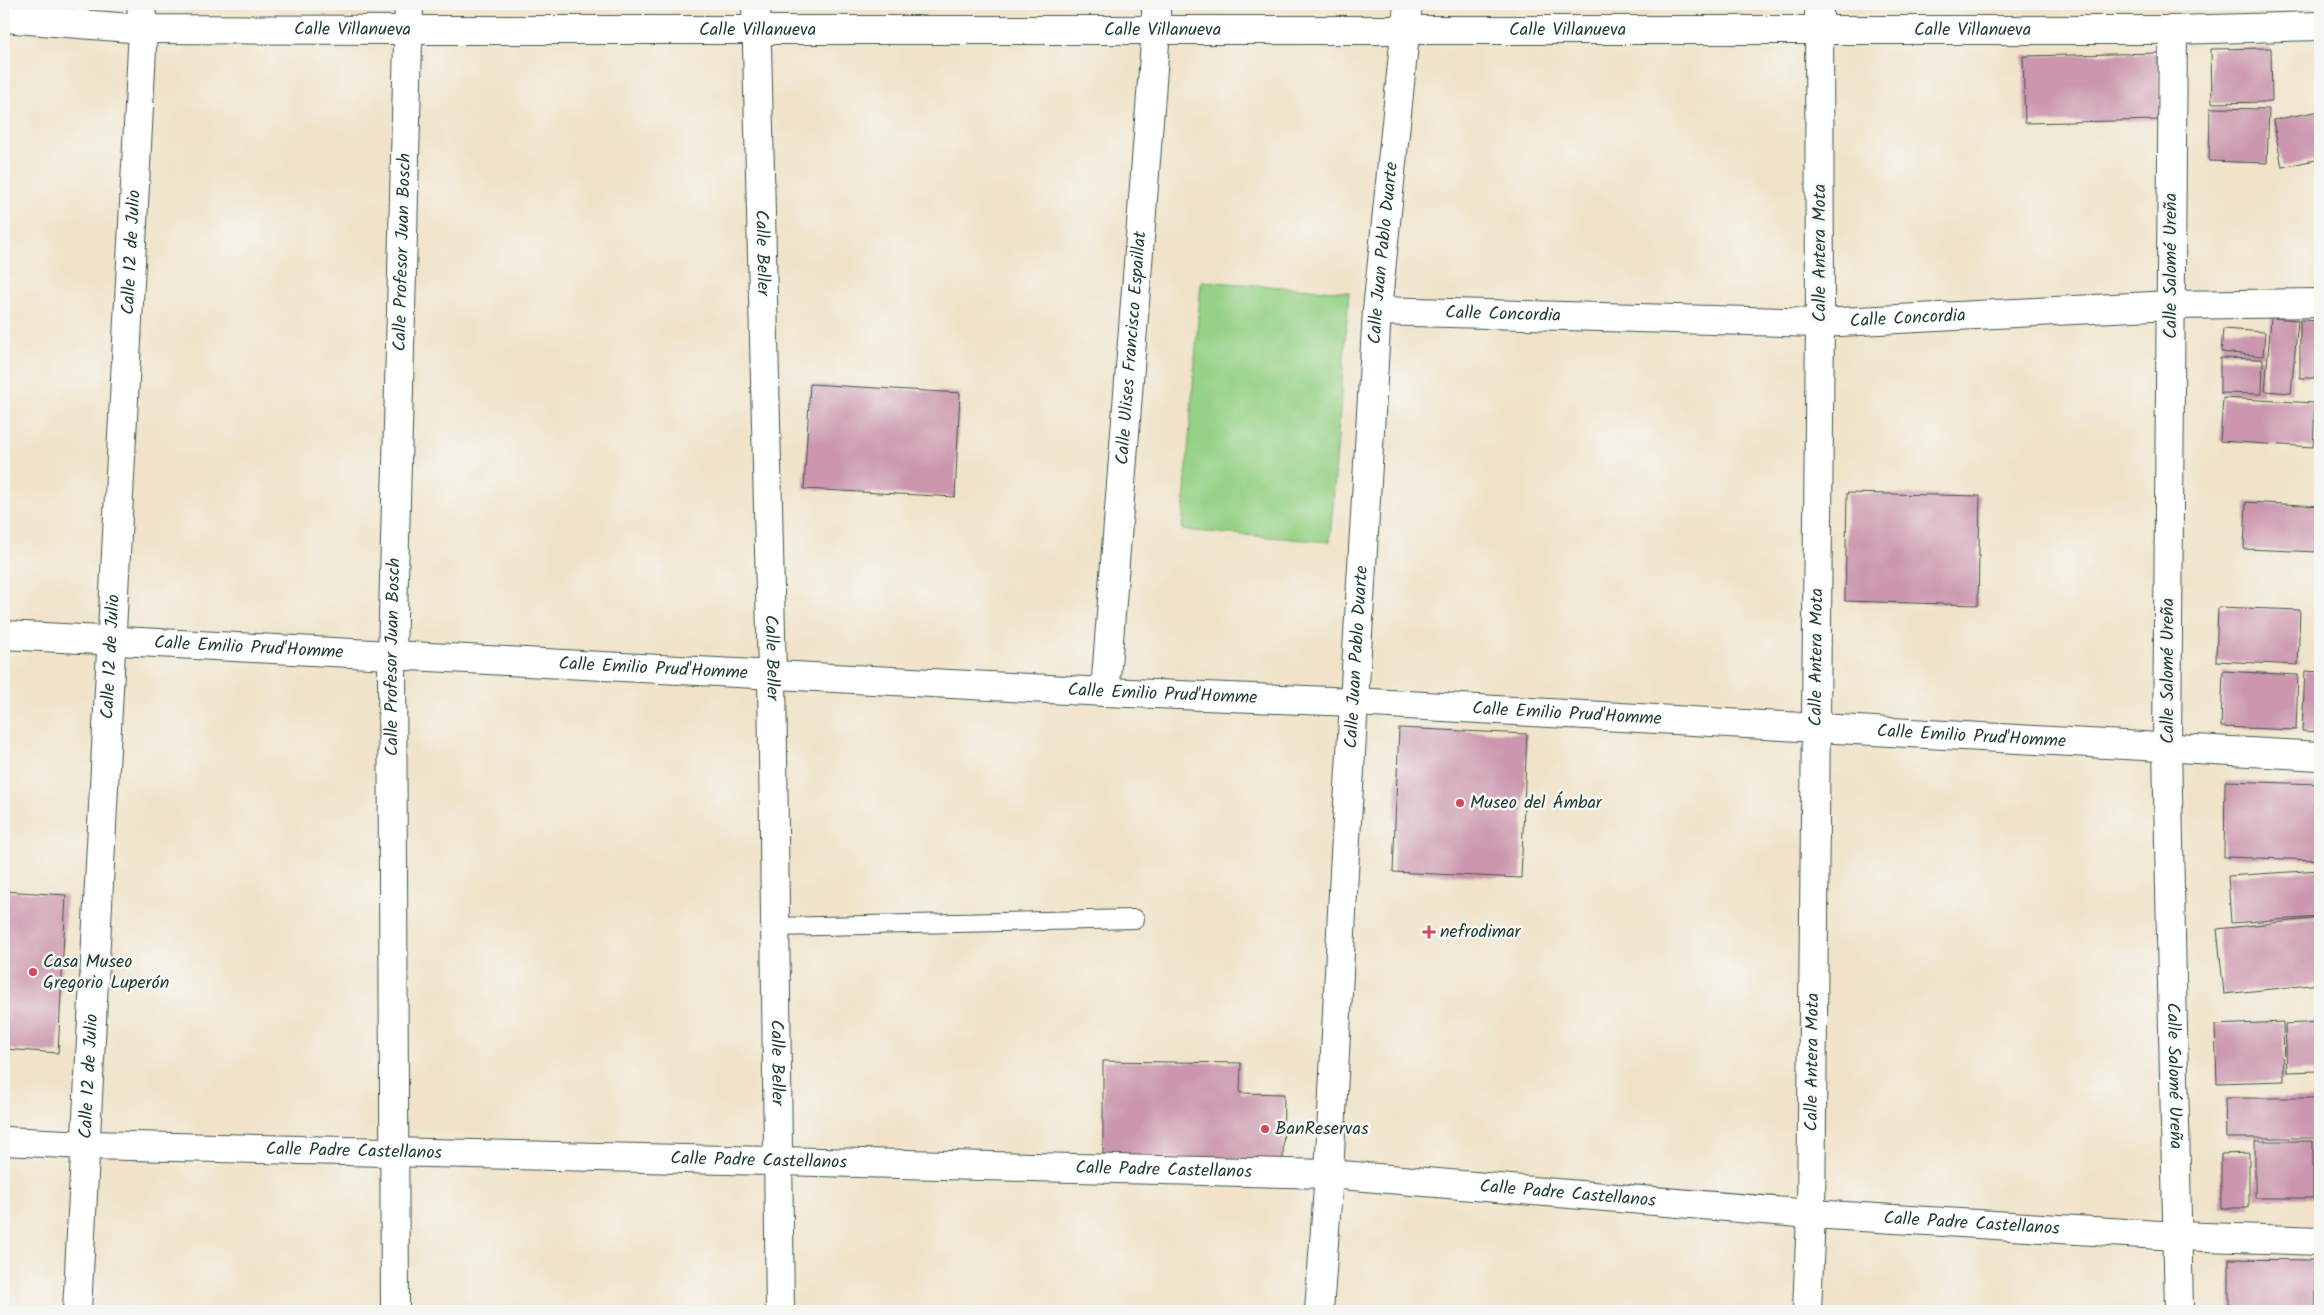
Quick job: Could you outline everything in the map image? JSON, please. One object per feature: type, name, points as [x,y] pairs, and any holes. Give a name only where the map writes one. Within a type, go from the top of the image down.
[{"type":"street","name":"Calle Villanueva","points":[[4,18],[142,16],[1819,17],[2172,30],[2320,26]]},
{"type":"street","name":"Calle 12 de Julio","points":[[77,1311],[113,640],[142,16]]},
{"type":"street","name":"Calle Profesor Juan Bosch","points":[[395,1311],[392,655],[410,17]]},
{"type":"street","name":"Calle Beller","points":[[756,17],[772,675],[780,1311]]},
{"type":"street","name":"Calle Ulises Francisco Espaillat","points":[[1104,692],[1156,17]]},
{"type":"street","name":"Calle Juan Pablo Duarte","points":[[1319,1311],[1329,1174],[1377,311],[1407,17]]},
{"type":"street","name":"Calle Antera Mota","points":[[1807,1311],[1811,1214],[1820,323],[1819,17]]},
{"type":"street","name":"Calle Salomé Ureña","points":[[2172,30],[2167,748],[2179,1311]]},
{"type":"street","name":"Calle Concordia","points":[[1377,311],[1820,323],[2171,305],[2320,303]]},
{"type":"street","name":"Calle Emilio Prud'Homme","points":[[4,635],[1104,692],[1354,702],[2320,756]]},
{"type":"street","name":"Calle Padre Castellanos","points":[[4,1141],[87,1145],[1329,1174],[1811,1214],[2177,1236],[2320,1241]]},
{"type":"lane","points":[[775,927],[1135,919]]},
{"type":"green space","points":[[1201,281],[1349,292],[1330,542],[1182,530]]},
{"type":"building","points":[[2271,48],[2272,102],[2212,103],[2211,49]]},
{"type":"building","points":[[2158,53],[2160,120],[2025,123],[2023,56]]},
{"type":"building","points":[[2210,108],[2269,109],[2267,163],[2209,161]]},
{"type":"building","points":[[2320,111],[2320,159],[2282,167],[2273,120]]},
{"type":"building","points":[[2271,318],[2298,320],[2291,393],[2265,391]]},
{"type":"building","points":[[2300,320],[2320,321],[2320,378],[2300,378]]},
{"type":"building","points":[[2223,329],[2265,332],[2263,356],[2221,352]]},
{"type":"building","points":[[2220,358],[2263,359],[2262,394],[2220,393]]},
{"type":"building","points":[[810,384],[960,393],[955,497],[804,489]]},
{"type":"building","points":[[2223,398],[2315,403],[2313,447],[2220,441]]},
{"type":"building","points":[[1847,493],[1980,496],[1978,605],[1845,601]]},
{"type":"building","points":[[2246,502],[2320,506],[2319,552],[2244,549]]},
{"type":"building","points":[[2218,607],[2300,610],[2298,665],[2216,661]]},
{"type":"building","points":[[2223,671],[2298,675],[2296,730],[2221,727]]},
{"type":"building","points":[[2305,671],[2320,672],[2320,732],[2302,731]]},
{"type":"building","name":"Museo del Ámbar","points":[[1399,728],[1527,734],[1521,878],[1393,872]]},
{"type":"building","points":[[2225,781],[2320,784],[2320,860],[2224,857]]},
{"type":"building","points":[[2320,870],[2320,917],[2231,923],[2228,876]]},
{"type":"building","name":"Casa Museo Gregorio Luperón","points":[[4,891],[66,895],[58,1053],[4,1049]]},
{"type":"building","points":[[2320,918],[2320,984],[2224,994],[2217,929]]},
{"type":"building","points":[[2283,1022],[2284,1081],[2217,1083],[2215,1025]]},
{"type":"building","points":[[2320,1022],[2320,1071],[2287,1072],[2285,1024]]},
{"type":"building","points":[[1103,1061],[1241,1063],[1240,1093],[1284,1094],[1283,1160],[1103,1157]]},
{"type":"building","points":[[2225,1098],[2320,1098],[2320,1138],[2226,1138]]},
{"type":"building","points":[[2255,1141],[2313,1141],[2313,1198],[2255,1198]]},
{"type":"building","points":[[2249,1153],[2249,1208],[2221,1208],[2221,1154]]},
{"type":"building","points":[[2229,1259],[2316,1260],[2316,1311],[2229,1311]]},
{"type":"place","name":"Museo del Ámbar","points":[[1460,803]]},
{"type":"place","name":"nefrodimar","points":[[1429,932]]},
{"type":"place","name":"Casa Museo Gregorio Luperón","points":[[33,972]]},
{"type":"place","name":"BanReservas","points":[[1265,1129]]}]
